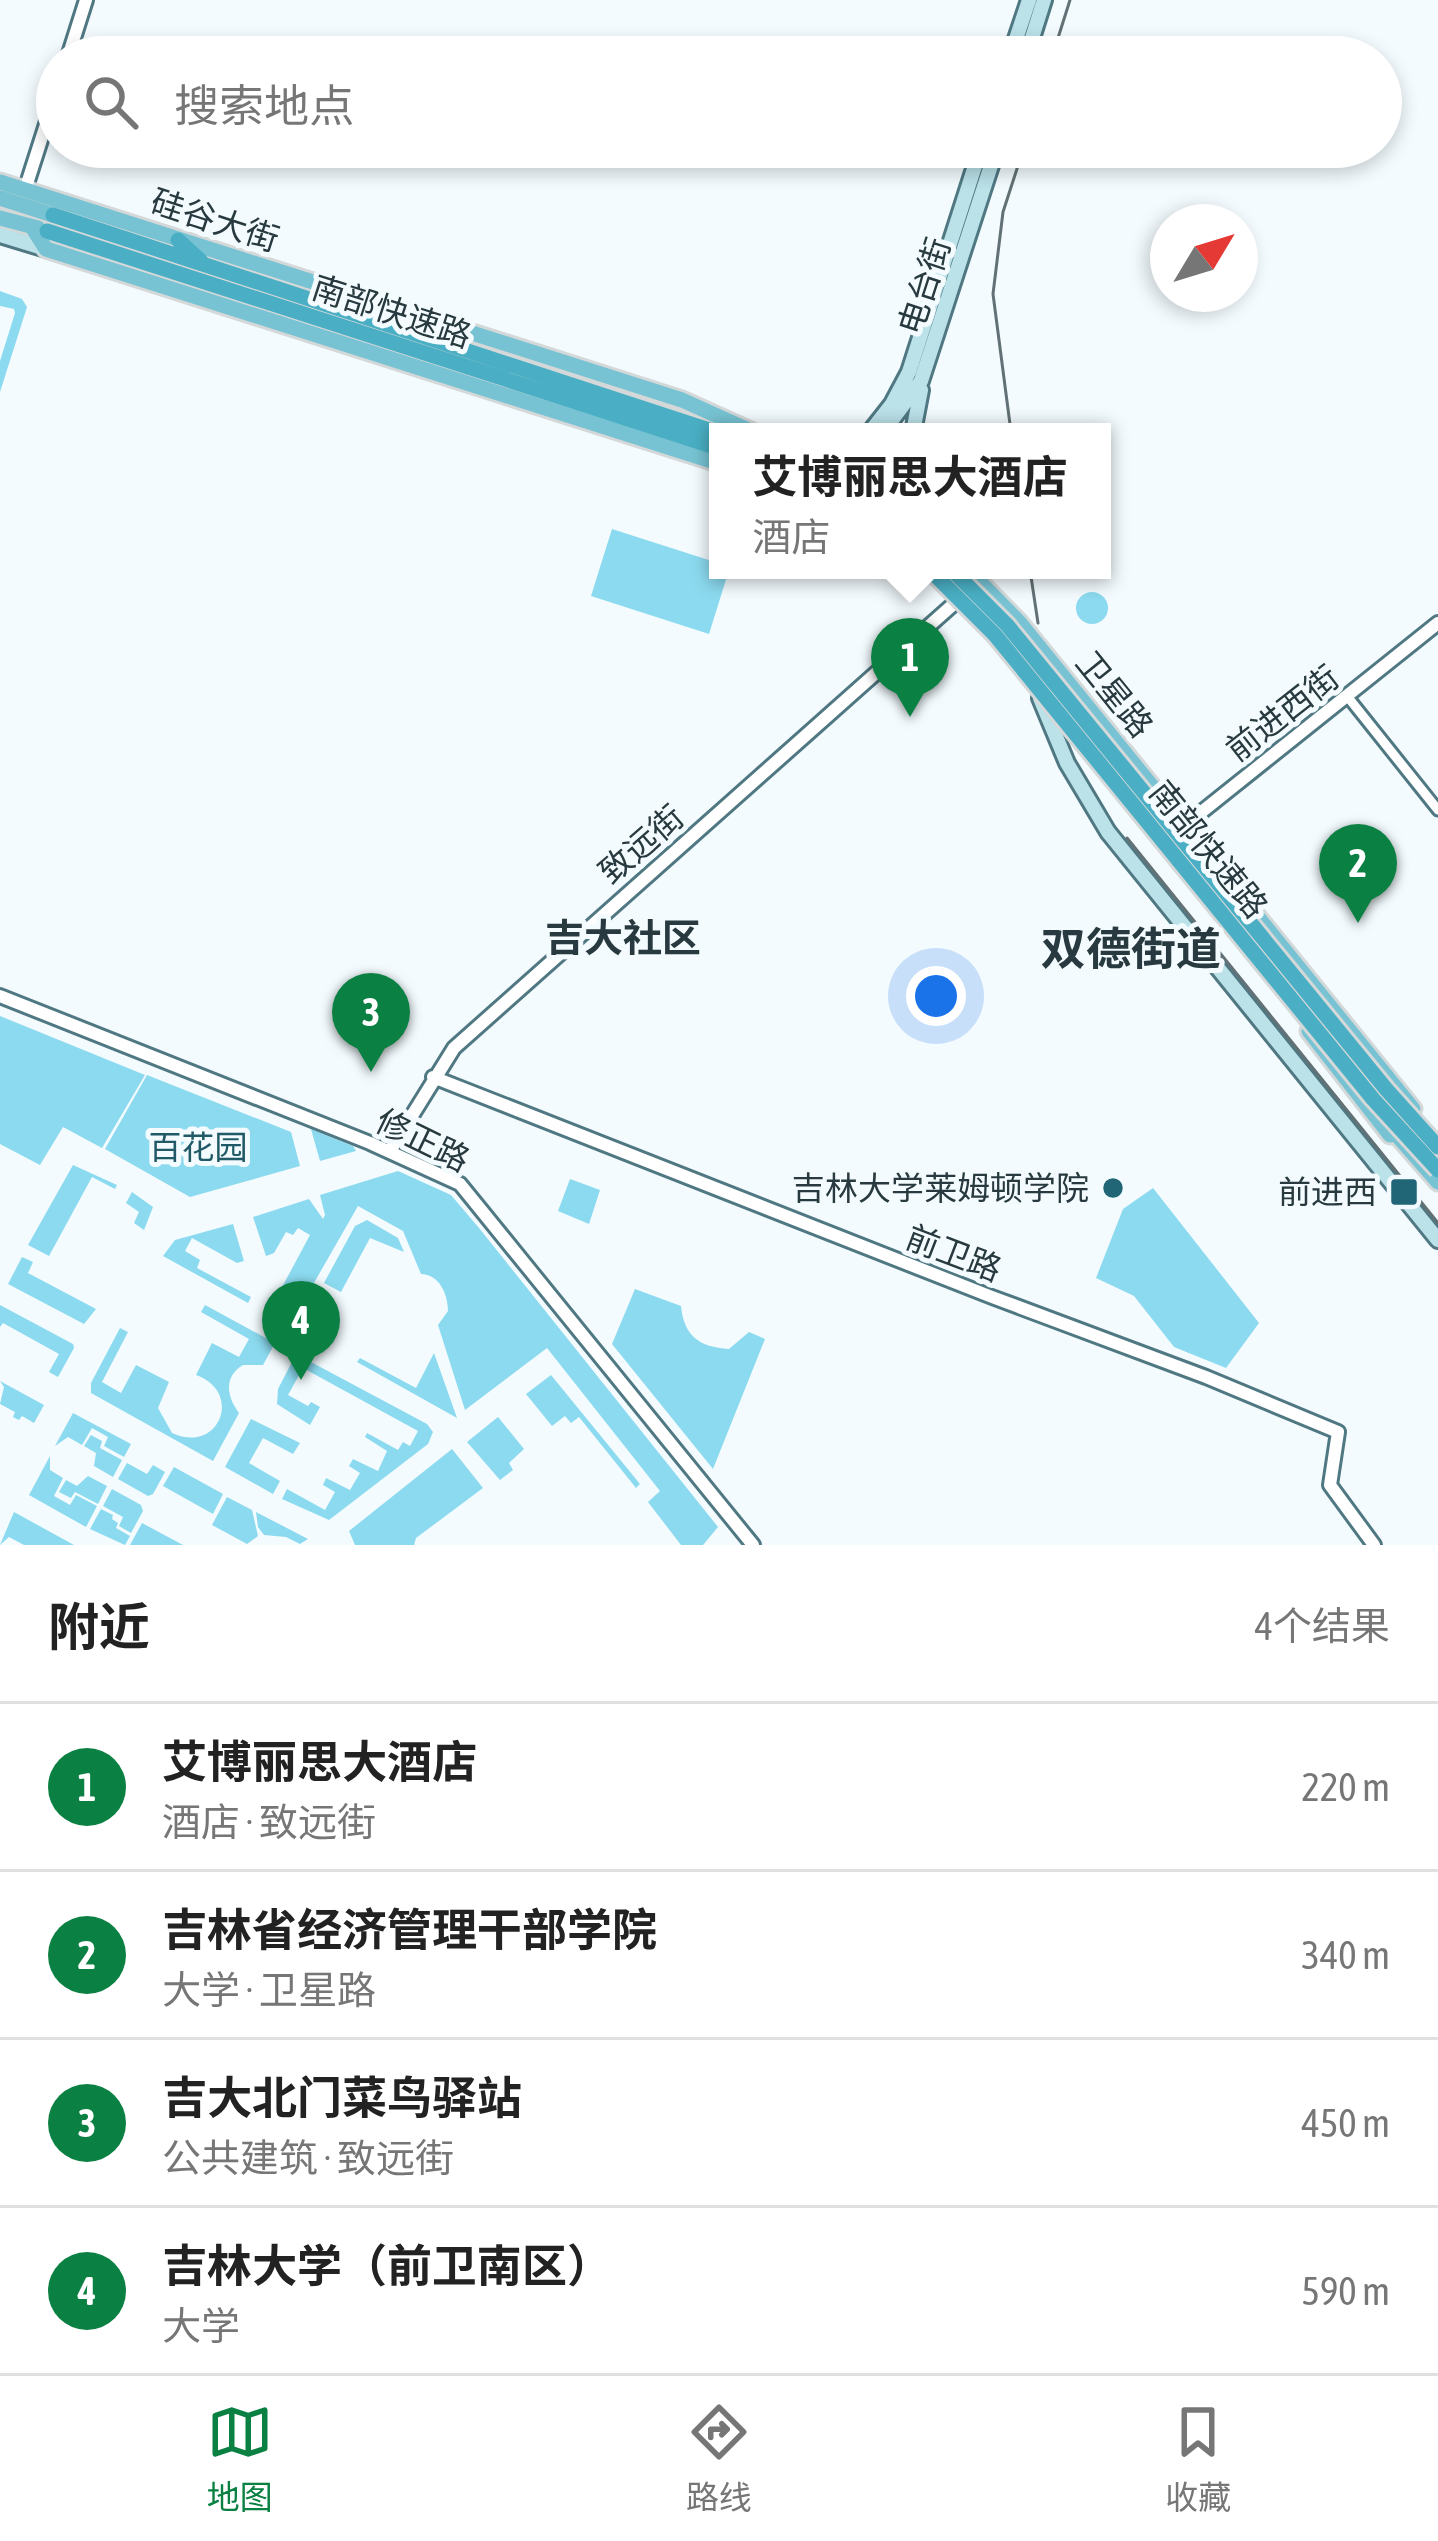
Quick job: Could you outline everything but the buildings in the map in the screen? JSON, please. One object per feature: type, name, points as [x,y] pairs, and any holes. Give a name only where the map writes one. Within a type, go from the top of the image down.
[{"type":"highway","name":"南部快速路","points":[[44,224],[208,267],[709,445]]},
{"type":"highway","name":"南部快速路","points":[[44,224],[485,366],[709,430]]},
{"type":"highway","points":[[178,240],[208,267]]},
{"type":"highway","name":"南部快速路","points":[[940,579],[1008,650],[1373,1099],[1438,1170]]},
{"type":"highway","name":"南部快速路","points":[[961,579],[1006,625],[1263,941],[1438,1143]]},
{"type":"highway","points":[[1373,1099],[1438,1180]]},
{"type":"main road","points":[[1017,36],[1029,0]]},
{"type":"main road","points":[[1033,36],[1044,0]]},
{"type":"main road","name":"电台街","points":[[876,423],[898,393],[974,168]]},
{"type":"main road","name":"电台街","points":[[890,423],[921,381],[990,168]]},
{"type":"main road","name":"硅谷大街","points":[[0,182],[682,400],[733,423]]},
{"type":"main road","points":[[0,198],[44,224]]},
{"type":"main road","points":[[1,223],[44,224]]},
{"type":"main road","points":[[1,223],[46,249],[709,460]]},
{"type":"main road","points":[[44,224],[46,249]]},
{"type":"main road","points":[[914,423],[921,381]]},
{"type":"main road","points":[[868,423],[898,393]]},
{"type":"main road","name":"卫星路","points":[[931,579],[1040,698],[1299,1019],[1438,1180]]},
{"type":"main road","name":"卫星路","points":[[977,579],[1019,622],[1438,1143]]},
{"type":"main road","name":"卫星路","points":[[1040,698],[1067,763],[1108,832],[1438,1240]]},
{"type":"main road","points":[[1299,1019],[1438,1196]]},
{"type":"street","points":[[75,36],[86,0]]},
{"type":"street","points":[[26,190],[36,158]]},
{"type":"street","name":"致远街","points":[[390,1151],[454,1048],[956,602]]},
{"type":"street","name":"前进西街","points":[[1159,846],[1438,623]]},
{"type":"street","points":[[1347,696],[1438,810]]},
{"type":"street","name":"修正路","points":[[0,996],[445,1175],[471,1194],[753,1545]]},
{"type":"street","name":"前卫路","points":[[433,1078],[1338,1432],[1330,1485],[1374,1545]]},
{"type":"green space","points":[[0,291],[22,299],[27,307],[0,392],[0,361],[15,313],[0,306]]},
{"type":"green space","points":[[612,529],[709,560],[709,579],[726,579],[709,634],[591,596]]},
{"type":"green space","points":[[1092,592],[1103,597],[1108,608],[1103,619],[1092,624],[1081,619],[1076,608],[1081,597]]},
{"type":"green space","points":[[0,1016],[145,1075],[102,1148],[63,1127],[40,1165],[0,1144]]},
{"type":"green space","name":"百花园","points":[[147,1075],[291,1132],[300,1166],[190,1197],[105,1149]]},
{"type":"green space","points":[[311,1129],[353,1146],[356,1151],[320,1161]]},
{"type":"green space","points":[[73,1165],[117,1185],[115,1189],[92,1177],[49,1256],[28,1245]]},
{"type":"green space","points":[[398,1171],[451,1195],[479,1228],[718,1527],[703,1545],[681,1545],[648,1502],[660,1491],[547,1348],[465,1410],[438,1325],[448,1311],[441,1286],[433,1277],[421,1274],[403,1231],[358,1206],[291,1323],[275,1317],[283,1302],[281,1289],[310,1235],[298,1228],[293,1235],[286,1232],[274,1253],[266,1256],[253,1217],[309,1199],[323,1219],[320,1195]]},
{"type":"green space","points":[[570,1179],[600,1190],[589,1224],[558,1211]]},
{"type":"green space","points":[[1153,1188],[1259,1323],[1226,1368],[1174,1347],[1134,1296],[1096,1278],[1123,1209]]},
{"type":"green space","points":[[132,1192],[153,1207],[144,1230],[134,1223],[139,1212],[126,1203]]},
{"type":"green space","points":[[367,1220],[398,1238],[404,1252],[370,1238],[341,1292],[324,1283],[355,1226]]},
{"type":"green space","points":[[233,1224],[244,1261],[237,1263],[192,1238],[185,1251],[200,1260],[197,1268],[251,1297],[248,1303],[163,1256],[175,1240]]},
{"type":"green space","points":[[22,1257],[33,1262],[28,1273],[96,1309],[84,1324],[8,1284]]},
{"type":"green space","points":[[635,1289],[681,1306],[690,1332],[709,1346],[729,1349],[749,1332],[765,1339],[713,1469],[612,1344]]},
{"type":"green space","points":[[0,1305],[73,1344],[58,1377],[49,1372],[59,1354],[3,1323],[0,1327]]},
{"type":"green space","points":[[205,1305],[275,1343],[263,1365],[243,1365],[232,1375],[230,1394],[239,1413],[213,1461],[91,1393],[91,1383],[120,1328],[128,1332],[102,1382],[121,1393],[136,1365],[169,1382],[158,1408],[172,1433],[188,1438],[213,1429],[220,1419],[219,1394],[196,1375],[212,1343],[239,1357],[249,1339],[201,1312]]},
{"type":"green space","points":[[434,1353],[457,1418],[357,1362],[360,1358],[416,1388]]},
{"type":"green space","points":[[296,1354],[427,1424],[433,1432],[428,1444],[329,1520],[282,1499],[287,1489],[325,1510],[335,1492],[323,1485],[326,1478],[350,1490],[360,1473],[349,1466],[353,1459],[378,1471],[387,1451],[365,1437],[367,1433],[398,1450],[403,1442],[410,1446],[418,1431],[303,1368],[288,1395],[320,1407],[310,1425],[277,1404],[278,1389]]},
{"type":"green space","points":[[551,1375],[640,1484],[636,1488],[579,1417],[571,1423],[565,1416],[552,1426],[526,1394]]},
{"type":"green space","points":[[0,1381],[44,1405],[34,1423],[13,1417],[15,1412],[0,1404],[4,1387]]},
{"type":"green space","points":[[73,1413],[131,1444],[124,1457],[104,1446],[108,1437],[92,1428],[82,1445],[68,1437],[55,1446]]},
{"type":"green space","points":[[498,1417],[524,1449],[509,1463],[513,1470],[500,1480],[467,1442]]},
{"type":"green space","points":[[251,1419],[300,1443],[293,1454],[263,1438],[249,1463],[280,1481],[273,1494],[225,1467]]},
{"type":"green space","points":[[91,1435],[102,1441],[100,1448],[122,1460],[113,1477],[94,1466],[96,1453],[84,1446]]},
{"type":"green space","points":[[452,1449],[483,1488],[416,1538],[414,1545],[355,1545],[349,1531]]},
{"type":"green space","points":[[50,1456],[50,1470],[63,1478],[54,1496],[70,1505],[76,1495],[97,1506],[86,1527],[29,1495]]},
{"type":"green space","points":[[127,1463],[147,1474],[153,1465],[165,1472],[153,1494],[148,1496],[118,1479]]},
{"type":"green space","points":[[174,1467],[223,1494],[213,1514],[163,1486]]},
{"type":"green space","points":[[88,1476],[107,1486],[98,1504],[75,1492],[71,1498],[59,1492],[66,1480],[77,1486]]},
{"type":"green space","points":[[112,1489],[141,1505],[143,1511],[131,1533],[119,1526],[123,1517],[103,1506]]},
{"type":"green space","points":[[227,1497],[252,1510],[258,1536],[247,1544],[212,1525]]},
{"type":"green space","points":[[101,1509],[113,1515],[116,1528],[130,1536],[125,1545],[90,1529]]},
{"type":"green space","points":[[14,1512],[74,1545],[24,1545],[9,1537],[0,1545]]},
{"type":"green space","points":[[256,1512],[308,1539],[300,1544],[264,1535]]},
{"type":"green space","points":[[142,1523],[183,1545],[130,1545]]},
{"type":"tram line","points":[[1059,36],[1070,0]]},
{"type":"tram line","points":[[1010,423],[993,294],[1003,212],[1017,168]]},
{"type":"tram line","points":[[1031,579],[1038,623]]},
{"type":"tram line","points":[[1127,838],[1438,1223]]},
{"type":"place","name":"艾博丽思大酒店","points":[[910,717]]},
{"type":"place","name":"吉林省经济管理干部学院","points":[[1358,923]]},
{"type":"place","name":"吉大北门菜鸟驿站","points":[[371,1072]]},
{"type":"place","name":"吉林大学莱姆顿学院","points":[[1113,1188]]},
{"type":"place","name":"前进西","points":[[1404,1192]]},
{"type":"place","name":"吉林大学（前卫南区）","points":[[301,1380]]},
{"type":"district","name":"吉大社区","points":[[623,938]]},
{"type":"district","name":"双德街道","points":[[1131,949]]}]
